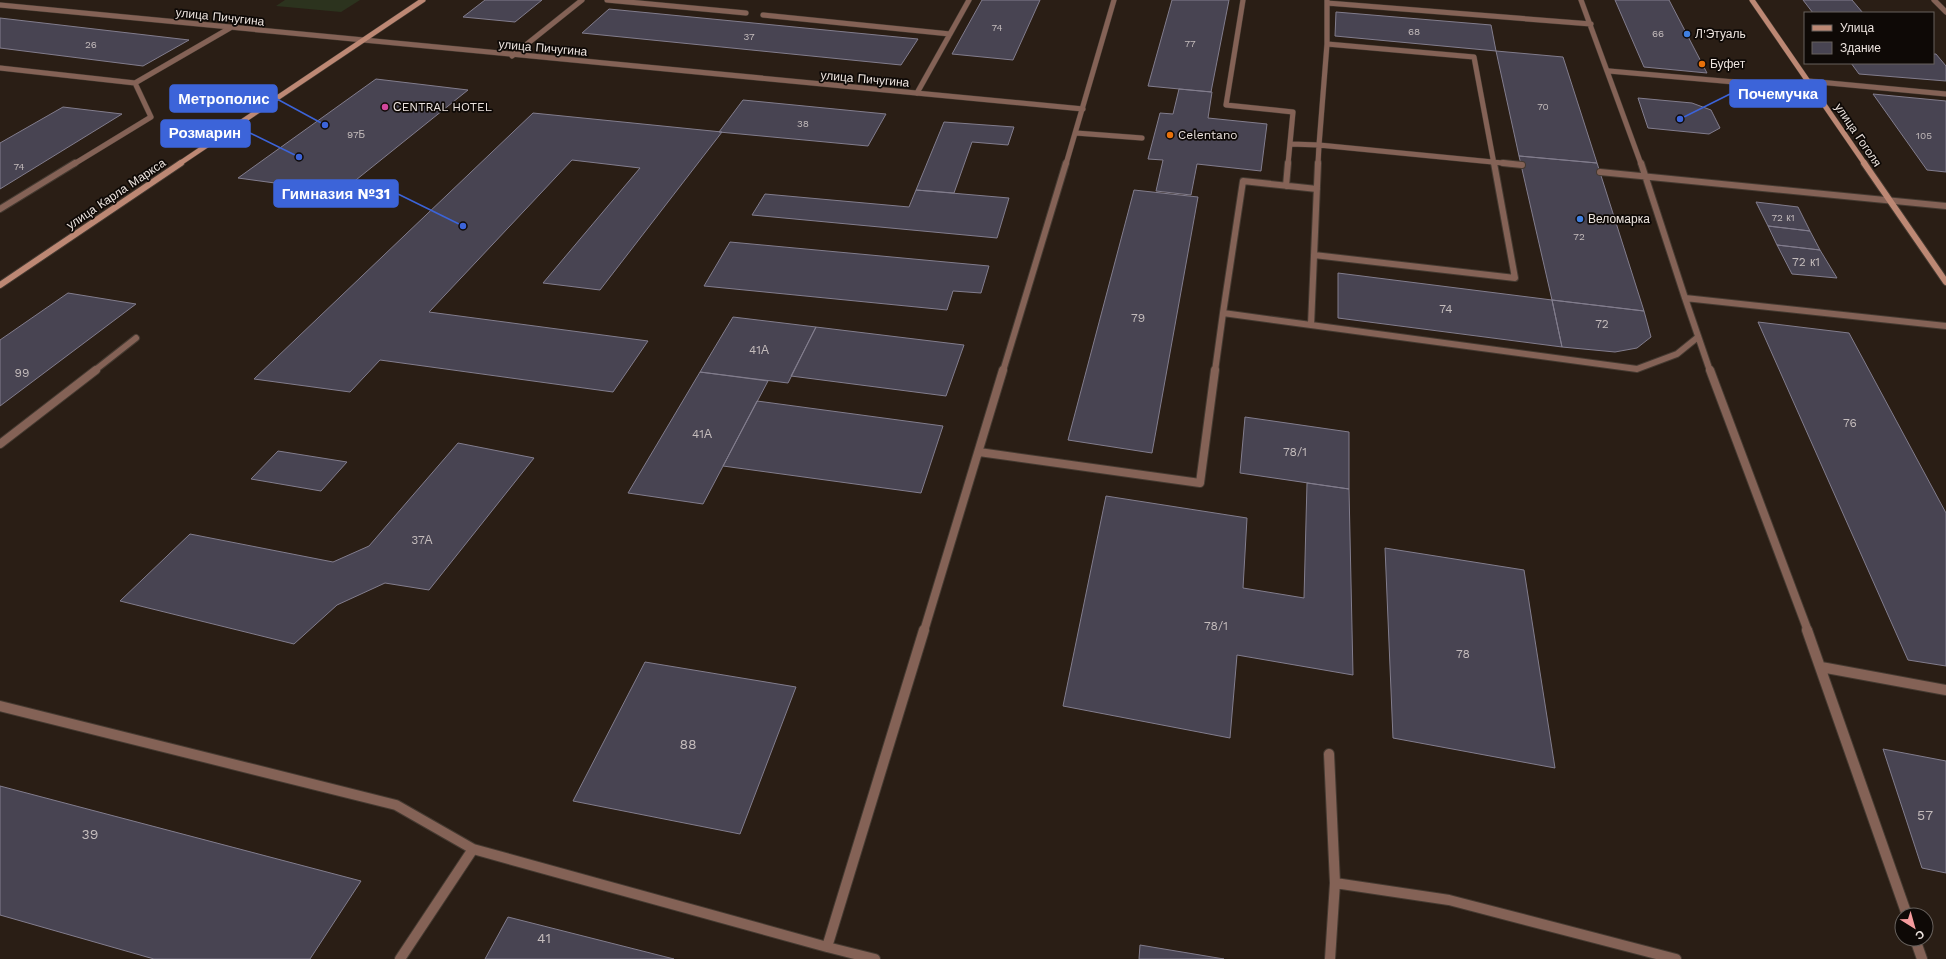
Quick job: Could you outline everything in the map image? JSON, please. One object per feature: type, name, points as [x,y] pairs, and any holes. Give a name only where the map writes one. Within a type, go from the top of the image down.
[{"type":"main road","name":"улица Карла Маркса","points":[[0,285],[423,0]]},
{"type":"main road","name":"улица Гоголя","points":[[1752,0],[1946,282]]},
{"type":"street","points":[[512,56],[582,0]]},
{"type":"street","points":[[607,0],[746,14]]},
{"type":"street","points":[[917,93],[969,0]]},
{"type":"street","points":[[827,947],[1076,133],[1114,0]]},
{"type":"street","points":[[1243,0],[1226,105],[1293,112],[1286,186]]},
{"type":"street","points":[[1581,0],[1609,71],[1646,177],[1698,337],[1821,667],[1904,907]]},
{"type":"street","points":[[1934,0],[1946,12]]},
{"type":"street","points":[[1311,325],[1318,145],[1327,44],[1327,1],[1591,24]]},
{"type":"street","name":"улица Пичугина","points":[[0,5],[512,56],[1083,109]]},
{"type":"street","points":[[763,15],[950,34]]},
{"type":"street","points":[[0,68],[136,83],[230,28]]},
{"type":"street","points":[[1314,255],[1515,278],[1474,57],[1327,44]]},
{"type":"street","points":[[1609,71],[1814,89]]},
{"type":"street","points":[[1808,81],[1946,94]]},
{"type":"street","points":[[0,209],[151,117],[136,83]]},
{"type":"street","points":[[1076,133],[1142,138]]},
{"type":"street","points":[[1291,144],[1318,145],[1522,165]]},
{"type":"street","points":[[1600,172],[1946,206]]},
{"type":"street","points":[[979,452],[1200,483],[1243,181],[1317,189]]},
{"type":"street","points":[[1685,298],[1946,326]]},
{"type":"street","points":[[1223,313],[1637,369],[1677,354],[1698,337]]},
{"type":"street","points":[[0,444],[136,338]]},
{"type":"street","points":[[1821,667],[1946,690]]},
{"type":"street","points":[[0,706],[396,805],[473,849],[875,959]]},
{"type":"street","points":[[1329,754],[1335,883],[1330,959]]},
{"type":"street","points":[[400,959],[473,849]]},
{"type":"street","points":[[1335,883],[1449,900],[1676,959]]},
{"type":"street","points":[[1918,947],[1922,959]]},
{"type":"green space","points":[[285,0],[360,0],[341,12],[276,6]]},
{"type":"building","points":[[485,0],[542,0],[515,22],[463,17]]},
{"type":"building","points":[[982,0],[1040,0],[1013,60],[952,54]]},
{"type":"building","points":[[1172,0],[1229,0],[1211,92],[1148,86]]},
{"type":"building","points":[[1615,0],[1669,0],[1707,73],[1644,67]]},
{"type":"building","points":[[1803,0],[1852,0],[1862,12],[1812,12]]},
{"type":"building","points":[[609,9],[918,39],[901,65],[582,33]]},
{"type":"building","points":[[1336,12],[1491,25],[1496,51],[1335,36]]},
{"type":"building","points":[[0,18],[189,40],[143,66],[0,48]]},
{"type":"building","points":[[1496,51],[1563,57],[1597,163],[1519,156]]},
{"type":"building","points":[[1934,54],[1936,54],[1946,66],[1946,81],[1859,74],[1852,64],[1934,64]]},
{"type":"building","points":[[376,79],[468,90],[341,192],[238,178]]},
{"type":"building","points":[[1179,89],[1212,92],[1208,118],[1267,124],[1261,171],[1197,164],[1191,195],[1156,191],[1163,160],[1148,159],[1160,113],[1173,114]]},
{"type":"building","points":[[1873,94],[1946,101],[1946,172],[1927,170]]},
{"type":"building","points":[[1638,98],[1692,103],[1711,110],[1720,128],[1709,134],[1648,128]]},
{"type":"building","points":[[743,100],[886,114],[868,146],[719,132]]},
{"type":"building","points":[[63,107],[122,114],[0,189],[0,143]]},
{"type":"building","points":[[533,113],[722,132],[600,290],[543,283],[640,168],[572,160],[429,312],[648,341],[613,392],[380,360],[350,392],[254,379]]},
{"type":"building","points":[[944,122],[1014,127],[1008,145],[972,142],[954,193],[916,190]]},
{"type":"building","points":[[1519,156],[1597,163],[1644,311],[1552,300]]},
{"type":"building","points":[[916,190],[1009,198],[997,238],[752,215],[765,194],[909,207]]},
{"type":"building","points":[[1134,190],[1198,197],[1152,453],[1068,440]]},
{"type":"building","points":[[1756,202],[1798,207],[1810,231],[1768,226]]},
{"type":"building","points":[[1768,226],[1810,231],[1820,250],[1777,245]]},
{"type":"building","points":[[730,242],[989,266],[981,293],[953,291],[947,310],[704,286]]},
{"type":"building","points":[[1777,245],[1820,250],[1837,278],[1792,274]]},
{"type":"building","points":[[1338,273],[1552,300],[1562,347],[1338,318]]},
{"type":"building","points":[[68,293],[136,304],[0,406],[0,340]]},
{"type":"building","points":[[1552,300],[1644,311],[1651,337],[1637,348],[1615,352],[1562,347]]},
{"type":"building","points":[[733,317],[816,327],[788,383],[700,372]]},
{"type":"building","points":[[1758,322],[1849,333],[1946,513],[1946,666],[1908,660]]},
{"type":"building","points":[[816,327],[964,345],[946,396],[791,376]]},
{"type":"building","points":[[700,372],[768,381],[703,504],[628,493]]},
{"type":"building","points":[[757,401],[943,426],[921,493],[723,466]]},
{"type":"building","points":[[1245,417],[1349,432],[1349,489],[1240,473]]},
{"type":"building","points":[[458,443],[534,458],[429,590],[385,583],[337,605],[294,644],[120,601],[190,534],[333,562],[369,546]]},
{"type":"building","points":[[278,451],[347,462],[321,491],[251,479]]},
{"type":"building","points":[[1307,483],[1349,489],[1353,675],[1237,655],[1230,738],[1063,706],[1106,496],[1247,518],[1243,588],[1304,598]]},
{"type":"building","points":[[1385,548],[1524,570],[1555,768],[1393,738]]},
{"type":"building","points":[[645,662],[796,687],[740,834],[573,801]]},
{"type":"building","points":[[1883,749],[1946,761],[1946,873],[1922,868]]},
{"type":"building","points":[[0,786],[361,881],[310,959],[154,959],[0,915]]},
{"type":"building","points":[[508,917],[674,959],[485,959]]},
{"type":"building","points":[[1140,945],[1224,959],[1139,959]]},
{"type":"place","name":"Л'Этуаль","points":[[1687,34]]},
{"type":"place","name":"Буфет","points":[[1702,64]]},
{"type":"place","name":"СENTRAL HOTEL","points":[[385,107]]},
{"type":"place","name":"Почемучка","points":[[1680,119]]},
{"type":"place","name":"Метрополис","points":[[325,125]]},
{"type":"place","name":"Celentano","points":[[1170,135]]},
{"type":"place","name":"Розмарин","points":[[299,157]]},
{"type":"place","name":"Веломарка","points":[[1580,219]]},
{"type":"place","name":"Гимназия №31","points":[[463,226]]}]
